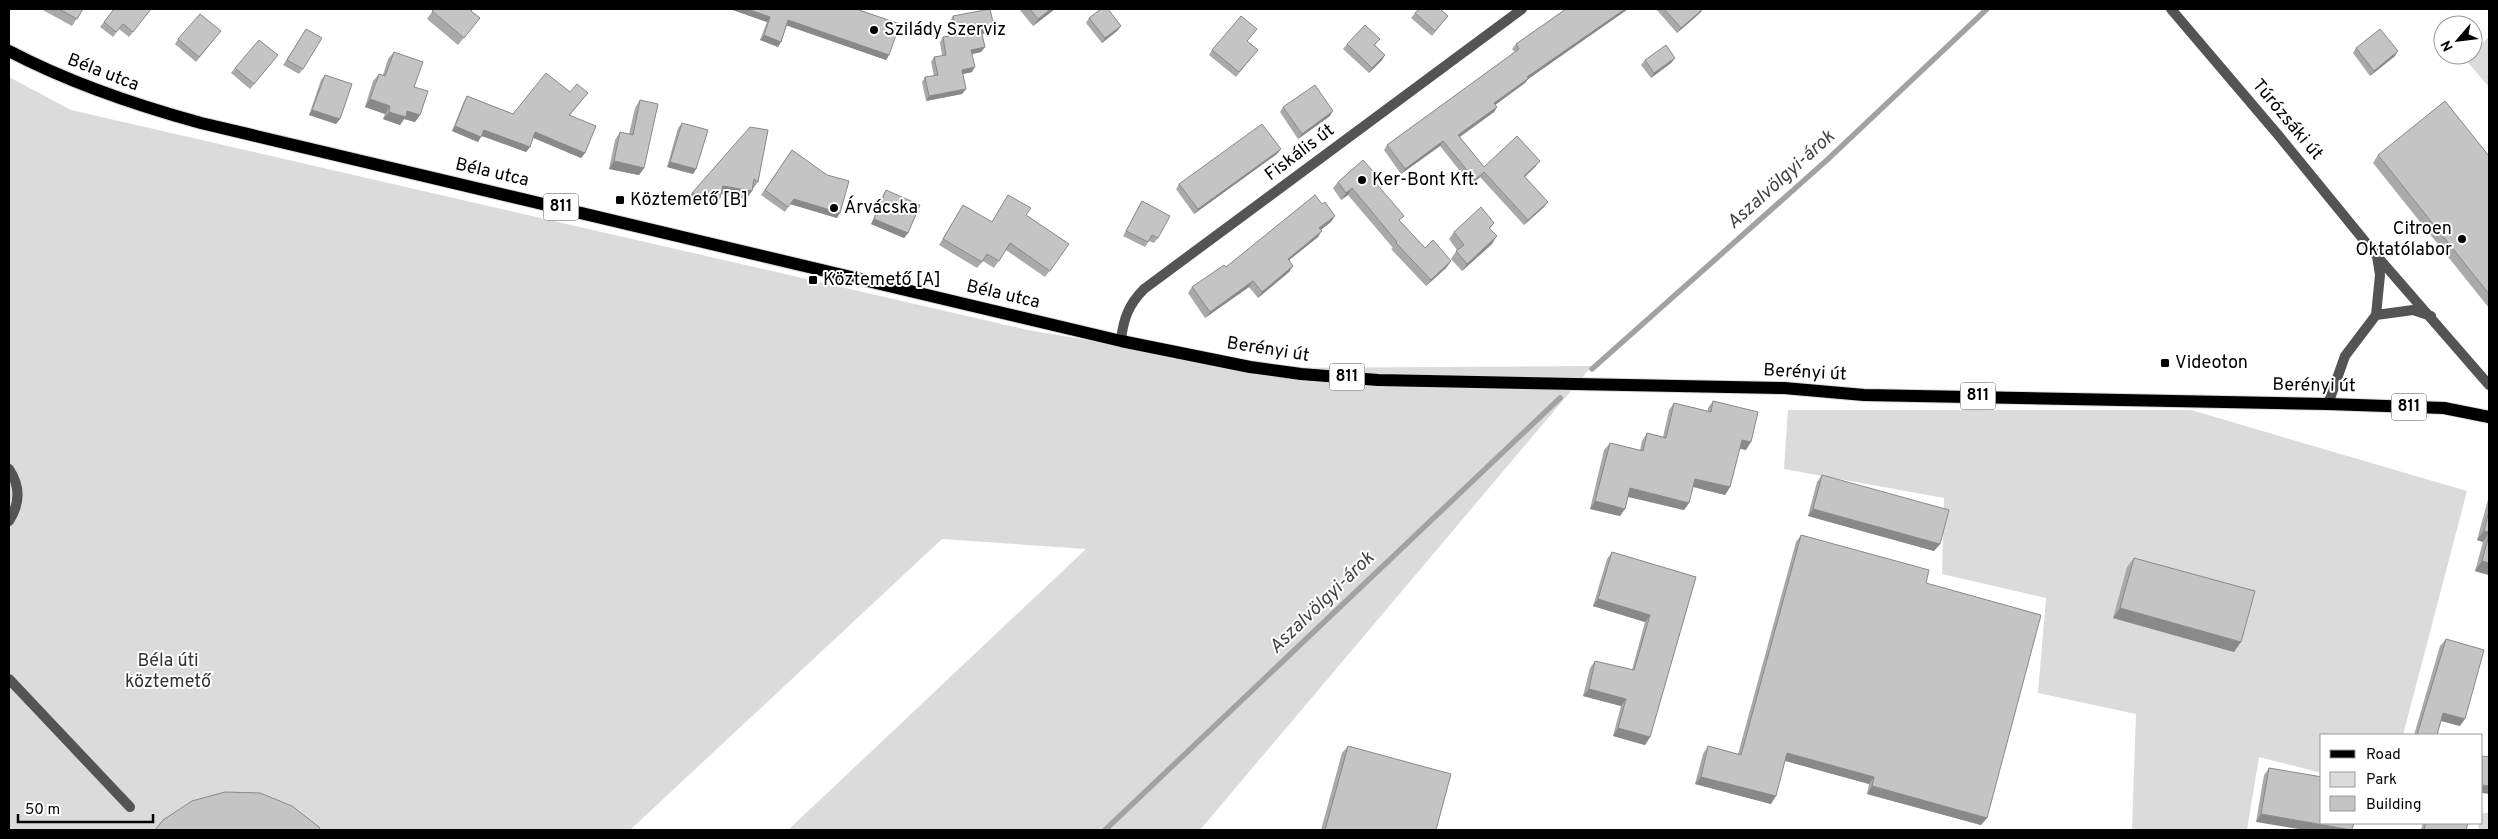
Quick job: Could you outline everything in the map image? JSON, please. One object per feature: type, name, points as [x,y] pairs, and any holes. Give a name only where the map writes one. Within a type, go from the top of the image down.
[{"type":"main road","name":"Béla utca","points":[[9,51],[62,76],[128,102],[201,123],[1121,341]]},
{"type":"main road","name":"Berényi út","points":[[1121,341],[1250,367],[1301,374],[1378,380],[1784,388],[1864,395],[2328,404],[2444,408],[2489,417]]},
{"type":"street","name":"Túrózsáki út","points":[[2171,9],[2255,106],[2376,255],[2432,316],[2489,385]]},
{"type":"street","name":"Fiskális út","points":[[1121,341],[1122,325],[1127,312],[1134,300],[1144,289],[1518,10]]},
{"type":"street","points":[[2328,404],[2345,356],[2376,315],[2380,275],[2376,255]]},
{"type":"street","points":[[2376,315],[2412,310],[2432,316]]},
{"type":"street","points":[[9,469],[19,495],[16,509],[9,521]]},
{"type":"street","points":[[9,679],[130,807]]},
{"type":"green space","points":[[2489,37],[2489,87],[2470,65],[2483,65],[2483,42]]},
{"type":"green space","name":"Béla úti köztemető","points":[[9,77],[71,110],[1028,330],[1254,368],[1592,366],[1200,830],[788,830],[1086,549],[942,539],[630,830],[9,830]]},
{"type":"green space","points":[[1788,410],[2191,410],[2467,491],[2403,734],[2320,734],[2320,772],[2259,757],[2247,830],[2132,830],[2136,714],[2038,693],[2046,598],[1942,574],[1944,498],[1784,469]]},
{"type":"green space","points":[[2483,813],[2489,813],[2489,830],[2478,830],[2479,824],[2483,824]]},
{"type":"building","points":[[59,9],[83,9],[77,19]]},
{"type":"building","points":[[114,9],[151,9],[133,32],[123,24],[116,32],[104,22]]},
{"type":"building","points":[[434,9],[473,9],[471,11],[480,18],[464,38],[432,11]]},
{"type":"building","points":[[747,9],[856,9],[900,24],[889,55],[788,20],[781,42],[764,35],[770,17]]},
{"type":"building","points":[[990,9],[994,27],[981,30],[985,47],[971,50],[975,67],[962,70],[966,89],[929,96],[925,77],[938,75],[934,57],[946,55],[943,37],[957,35],[953,16]]},
{"type":"building","points":[[1030,9],[1051,9],[1038,19]]},
{"type":"building","points":[[1101,9],[1108,9],[1121,26],[1105,38],[1089,18]]},
{"type":"building","points":[[1419,9],[1440,9],[1448,16],[1435,31],[1415,13]]},
{"type":"building","points":[[1566,9],[1625,9],[1527,77],[1529,78],[1494,103],[1497,107],[1458,135],[1484,167],[1517,136],[1540,161],[1524,176],[1548,202],[1528,220],[1484,172],[1475,180],[1443,141],[1405,169],[1387,145],[1519,49],[1516,44]]},
{"type":"building","points":[[1664,9],[1703,9],[1681,28]]},
{"type":"building","points":[[200,14],[221,31],[199,57],[178,39]]},
{"type":"building","points":[[1241,16],[1257,29],[1247,41],[1258,50],[1239,72],[1212,50]]},
{"type":"building","points":[[1365,25],[1380,39],[1374,45],[1385,55],[1372,68],[1347,44]]},
{"type":"building","points":[[306,29],[322,38],[303,69],[287,60]]},
{"type":"building","points":[[2380,29],[2398,51],[2374,71],[2356,48]]},
{"type":"building","points":[[259,40],[278,55],[254,84],[235,68]]},
{"type":"building","points":[[1666,45],[1675,58],[1654,73],[1645,60]]},
{"type":"building","points":[[394,52],[423,62],[414,87],[428,91],[420,115],[407,111],[406,117],[389,112],[390,106],[370,99],[379,74],[385,76]]},
{"type":"building","points":[[546,73],[570,92],[577,84],[588,93],[569,115],[596,126],[585,153],[535,132],[530,147],[484,130],[481,137],[455,126],[467,96],[513,114]]},
{"type":"building","points":[[325,75],[352,84],[340,119],[312,110]]},
{"type":"building","points":[[1315,85],[1333,111],[1302,134],[1283,107]]},
{"type":"building","points":[[640,100],[658,104],[644,168],[614,161],[620,132],[633,135]]},
{"type":"building","name":"Citroen Oktatólabor","points":[[2445,101],[2489,156],[2489,294],[2378,155]]},
{"type":"building","points":[[682,123],[708,130],[696,169],[670,162]]},
{"type":"building","points":[[1262,124],[1281,149],[1198,209],[1179,184]]},
{"type":"building","points":[[750,127],[768,130],[758,182],[754,179],[752,191],[723,186],[720,198],[692,193]]},
{"type":"building","points":[[792,150],[827,175],[849,181],[840,213],[794,199],[788,207],[765,190]]},
{"type":"building","points":[[1363,160],[1379,178],[1375,182],[1404,216],[1399,220],[1425,248],[1433,240],[1451,261],[1431,280],[1396,243],[1352,188],[1346,193],[1338,182]]},
{"type":"building","points":[[886,190],[920,205],[908,233],[874,219]]},
{"type":"building","points":[[1008,195],[1031,208],[1026,215],[1069,244],[1050,271],[1010,243],[999,261],[987,254],[982,262],[943,239],[963,205],[992,222]]},
{"type":"building","points":[[1315,195],[1322,204],[1325,202],[1335,216],[1319,228],[1322,231],[1288,259],[1293,266],[1262,292],[1253,281],[1210,312],[1192,287],[1224,265],[1226,267]]},
{"type":"building","points":[[1142,201],[1170,216],[1158,238],[1152,235],[1148,242],[1126,231]]},
{"type":"building","points":[[1481,207],[1494,223],[1489,228],[1497,236],[1467,264],[1456,251],[1464,245],[1454,232]]},
{"type":"building","points":[[1713,401],[1758,412],[1751,442],[1742,440],[1730,487],[1695,479],[1689,503],[1630,488],[1625,509],[1595,501],[1610,443],[1643,451],[1647,433],[1666,438],[1674,403],[1711,412]]},
{"type":"building","points":[[1822,475],[1949,510],[1940,544],[1813,509]]},
{"type":"building","points":[[2489,511],[2489,532],[2484,531]]},
{"type":"building","points":[[1801,535],[1929,570],[1926,583],[2041,615],[1987,818],[1872,786],[1874,777],[1787,753],[1776,796],[1701,777],[1708,746],[1741,755]]},
{"type":"building","points":[[2489,535],[2489,563],[2482,561]]},
{"type":"building","points":[[1612,552],[1696,577],[1650,737],[1618,728],[1626,699],[1589,689],[1595,661],[1634,670],[1650,615],[1598,599]]},
{"type":"building","points":[[2134,558],[2255,591],[2241,642],[2120,608]]},
{"type":"building","points":[[2446,639],[2484,650],[2465,719],[2443,713],[2437,734],[2417,734]]},
{"type":"building","points":[[1348,746],[1451,774],[1436,830],[1325,830]]},
{"type":"building","points":[[2483,756],[2489,757],[2489,786],[2483,785]]},
{"type":"building","points":[[2269,768],[2320,777],[2320,824],[2354,824],[2352,830],[2261,814]]},
{"type":"building","points":[[225,792],[260,793],[292,806],[319,827],[320,830],[155,830],[163,820],[192,801]]},
{"type":"building","points":[[2426,824],[2468,824],[2466,830],[2424,830]]},
{"type":"waterway","name":"Aszalvölgyi-árok","points":[[1592,369],[1827,160],[1987,9]]},
{"type":"waterway","name":"Aszalvölgyi-árok","points":[[1105,830],[1560,398]]},
{"type":"place","name":"Szilády Szerviz","points":[[874,30]]},
{"type":"place","name":"Ker-Bont Kft.","points":[[1362,180]]},
{"type":"place","name":"Köztemető [B]","points":[[620,200]]},
{"type":"place","name":"Árvácska","points":[[834,208]]},
{"type":"place","name":"Citroen Oktatólabor","points":[[2462,239]]},
{"type":"place","name":"Köztemető [A]","points":[[813,280]]},
{"type":"place","name":"Videoton","points":[[2165,363]]}]
